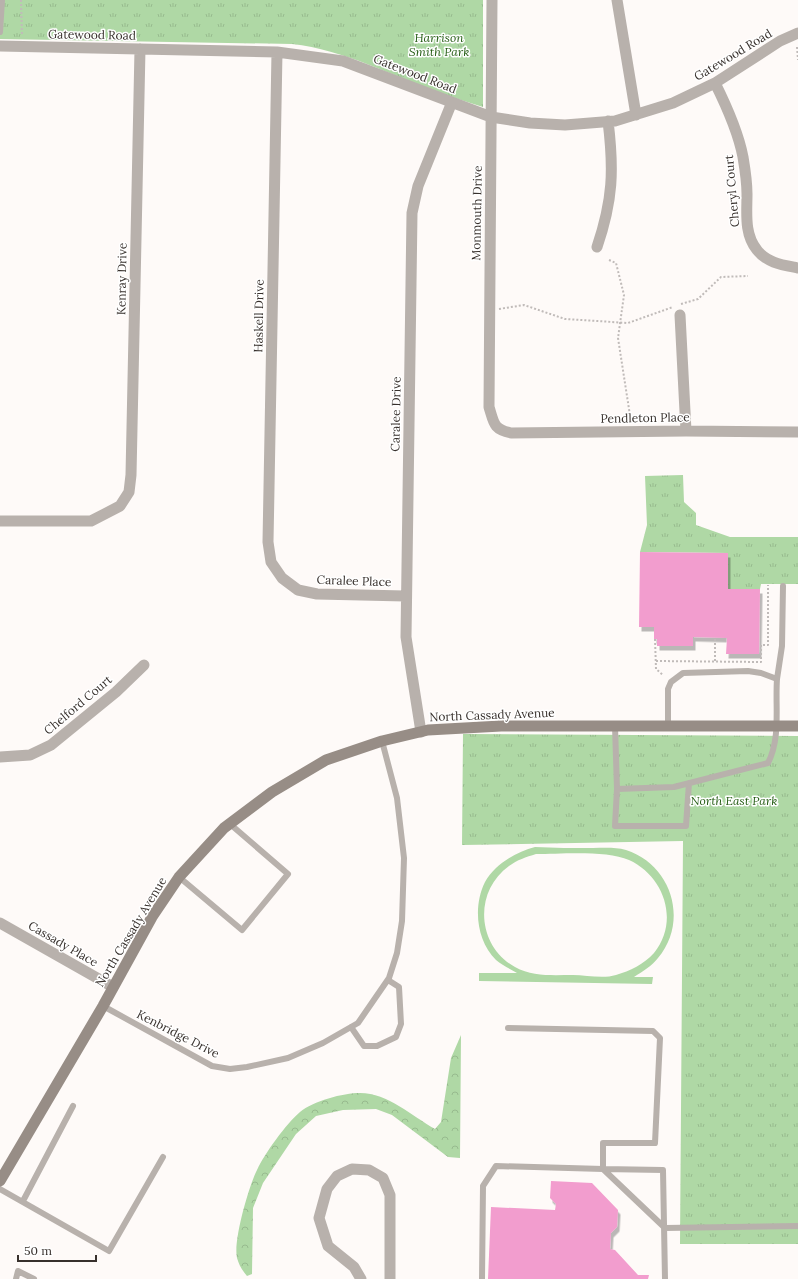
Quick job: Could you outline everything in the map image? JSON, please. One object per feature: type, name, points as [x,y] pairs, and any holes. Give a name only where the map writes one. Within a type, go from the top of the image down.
[{"type":"main road","name":"North Cassady Avenue","points":[[0,1181],[103,1006],[152,917],[179,877],[224,828],[272,792],[326,760],[382,741],[428,730],[501,726],[798,726]]},
{"type":"street","name":"Monmouth Drive","points":[[492,0],[489,407],[495,426]]},
{"type":"street","points":[[617,0],[636,115]]},
{"type":"street","name":"Gatewood Road","points":[[0,46],[278,52],[343,61],[491,117],[530,123],[565,125],[608,121],[636,115],[673,103],[715,83],[774,44],[798,33]]},
{"type":"street","name":"Kenray Drive","points":[[0,521],[91,521],[120,506],[129,492],[131,475],[140,49]]},
{"type":"street","name":"Haskell Drive","points":[[278,52],[268,542],[271,562],[282,578]]},
{"type":"street","name":"Cheryl Court","points":[[715,83],[729,110],[743,158],[747,192],[746,222],[750,237],[757,250],[766,258],[778,264],[798,268]]},
{"type":"street","name":"Caralee Drive","points":[[421,732],[406,637],[405,596],[412,213],[418,186],[452,102]]},
{"type":"street","points":[[597,247],[609,209],[612,185],[612,158],[608,121]]},
{"type":"street","points":[[680,315],[686,431]]},
{"type":"street","name":"Pendleton Place","points":[[495,426],[502,431],[511,434],[686,431],[798,432]]},
{"type":"street","name":"Caralee Place","points":[[282,578],[298,590],[316,594],[405,596]]},
{"type":"street","name":"Chelford Court","points":[[0,757],[30,755],[51,745],[116,692],[144,666]]},
{"type":"street","name":"Cassady Place","points":[[0,923],[113,987]]},
{"type":"street","points":[[361,1279],[354,1267],[328,1246],[319,1218],[327,1189],[337,1176],[352,1169],[369,1170],[383,1178],[390,1195],[390,1279]]},
{"type":"lane","points":[[0,32],[2,0]]},
{"type":"lane","points":[[617,789],[674,787],[768,763],[773,752],[776,726],[777,679],[782,646],[783,586]]},
{"type":"lane","points":[[668,726],[668,689],[671,682],[683,673],[748,671],[762,673],[777,679]]},
{"type":"lane","points":[[615,726],[617,789],[616,826],[686,826],[689,783]]},
{"type":"lane","name":"Kenbridge Drive","points":[[103,1006],[212,1066],[230,1069],[288,1058],[323,1043],[358,1023],[388,980],[397,953],[402,921],[404,858],[397,798],[382,741]]},
{"type":"lane","points":[[179,877],[242,930],[288,874],[230,824]]},
{"type":"lane","points":[[351,1028],[364,1046],[377,1046],[396,1037],[401,1024],[399,987],[388,980]]},
{"type":"lane","points":[[508,1028],[653,1031],[660,1038],[655,1143],[603,1143],[603,1168],[665,1228],[798,1226]]},
{"type":"lane","points":[[23,1201],[73,1106]]},
{"type":"lane","points":[[0,1188],[109,1251],[163,1157]]},
{"type":"lane","points":[[482,1279],[483,1186],[496,1166],[663,1170],[665,1279]]},
{"type":"lane","points":[[16,1279],[18,1271],[34,1279]]},
{"type":"path","points":[[21,0],[22,47]]},
{"type":"path","points":[[797,47],[798,60]]},
{"type":"path","points":[[610,260],[616,262],[624,295],[618,338],[631,417],[631,432]]},
{"type":"path","points":[[490,309],[524,305],[565,319],[628,323],[698,299],[721,278],[748,276]]},
{"type":"path","points":[[656,661],[760,662],[761,645],[768,645],[768,585]]},
{"type":"path","points":[[715,638],[715,661]]},
{"type":"path","points":[[655,639],[657,672],[663,675]]},
{"type":"green space","name":"Harrison Smith Park","points":[[0,0],[483,0],[483,107],[439,93],[349,57],[312,47],[292,44],[0,39]]},
{"type":"green space","points":[[683,475],[684,502],[696,513],[696,525],[730,537],[798,537],[798,584],[761,584],[760,589],[728,589],[728,553],[640,552],[647,525],[645,476]]},
{"type":"green space","name":"North East Park","points":[[463,734],[798,736],[798,1244],[680,1244],[683,841],[462,845]]},
{"type":"green space","points":[[535,847],[618,848],[642,857],[655,868],[665,881],[671,896],[674,912],[673,928],[667,943],[658,958],[634,977],[653,977],[652,984],[479,981],[479,973],[517,973],[496,960],[484,943],[478,922],[481,891],[489,876],[500,864],[521,852]],"holes":[[[584,853],[609,855],[629,860],[641,867],[659,888],[664,900],[667,914],[666,927],[662,940],[654,953],[646,961],[632,969],[606,977],[536,974],[515,967],[502,958],[493,946],[487,933],[484,918],[485,904],[489,890],[497,877],[509,866],[536,854]]]},
{"type":"green space","points":[[461,1035],[460,1158],[448,1157],[392,1115],[376,1109],[343,1110],[316,1116],[296,1134],[263,1183],[253,1208],[252,1274],[247,1276],[239,1263],[236,1250],[239,1227],[246,1200],[265,1155],[288,1124],[300,1112],[312,1104],[337,1096],[360,1093],[370,1094],[390,1101],[435,1129],[441,1122],[451,1058]]},
{"type":"building","points":[[640,552],[728,553],[728,589],[760,589],[759,654],[726,654],[727,638],[693,637],[693,646],[657,646],[657,639],[654,639],[654,627],[639,627]]},
{"type":"building","points":[[551,1181],[592,1183],[618,1210],[617,1227],[611,1233],[610,1249],[615,1250],[638,1275],[649,1275],[648,1279],[488,1279],[491,1207],[555,1210],[556,1204],[550,1198]]}]
